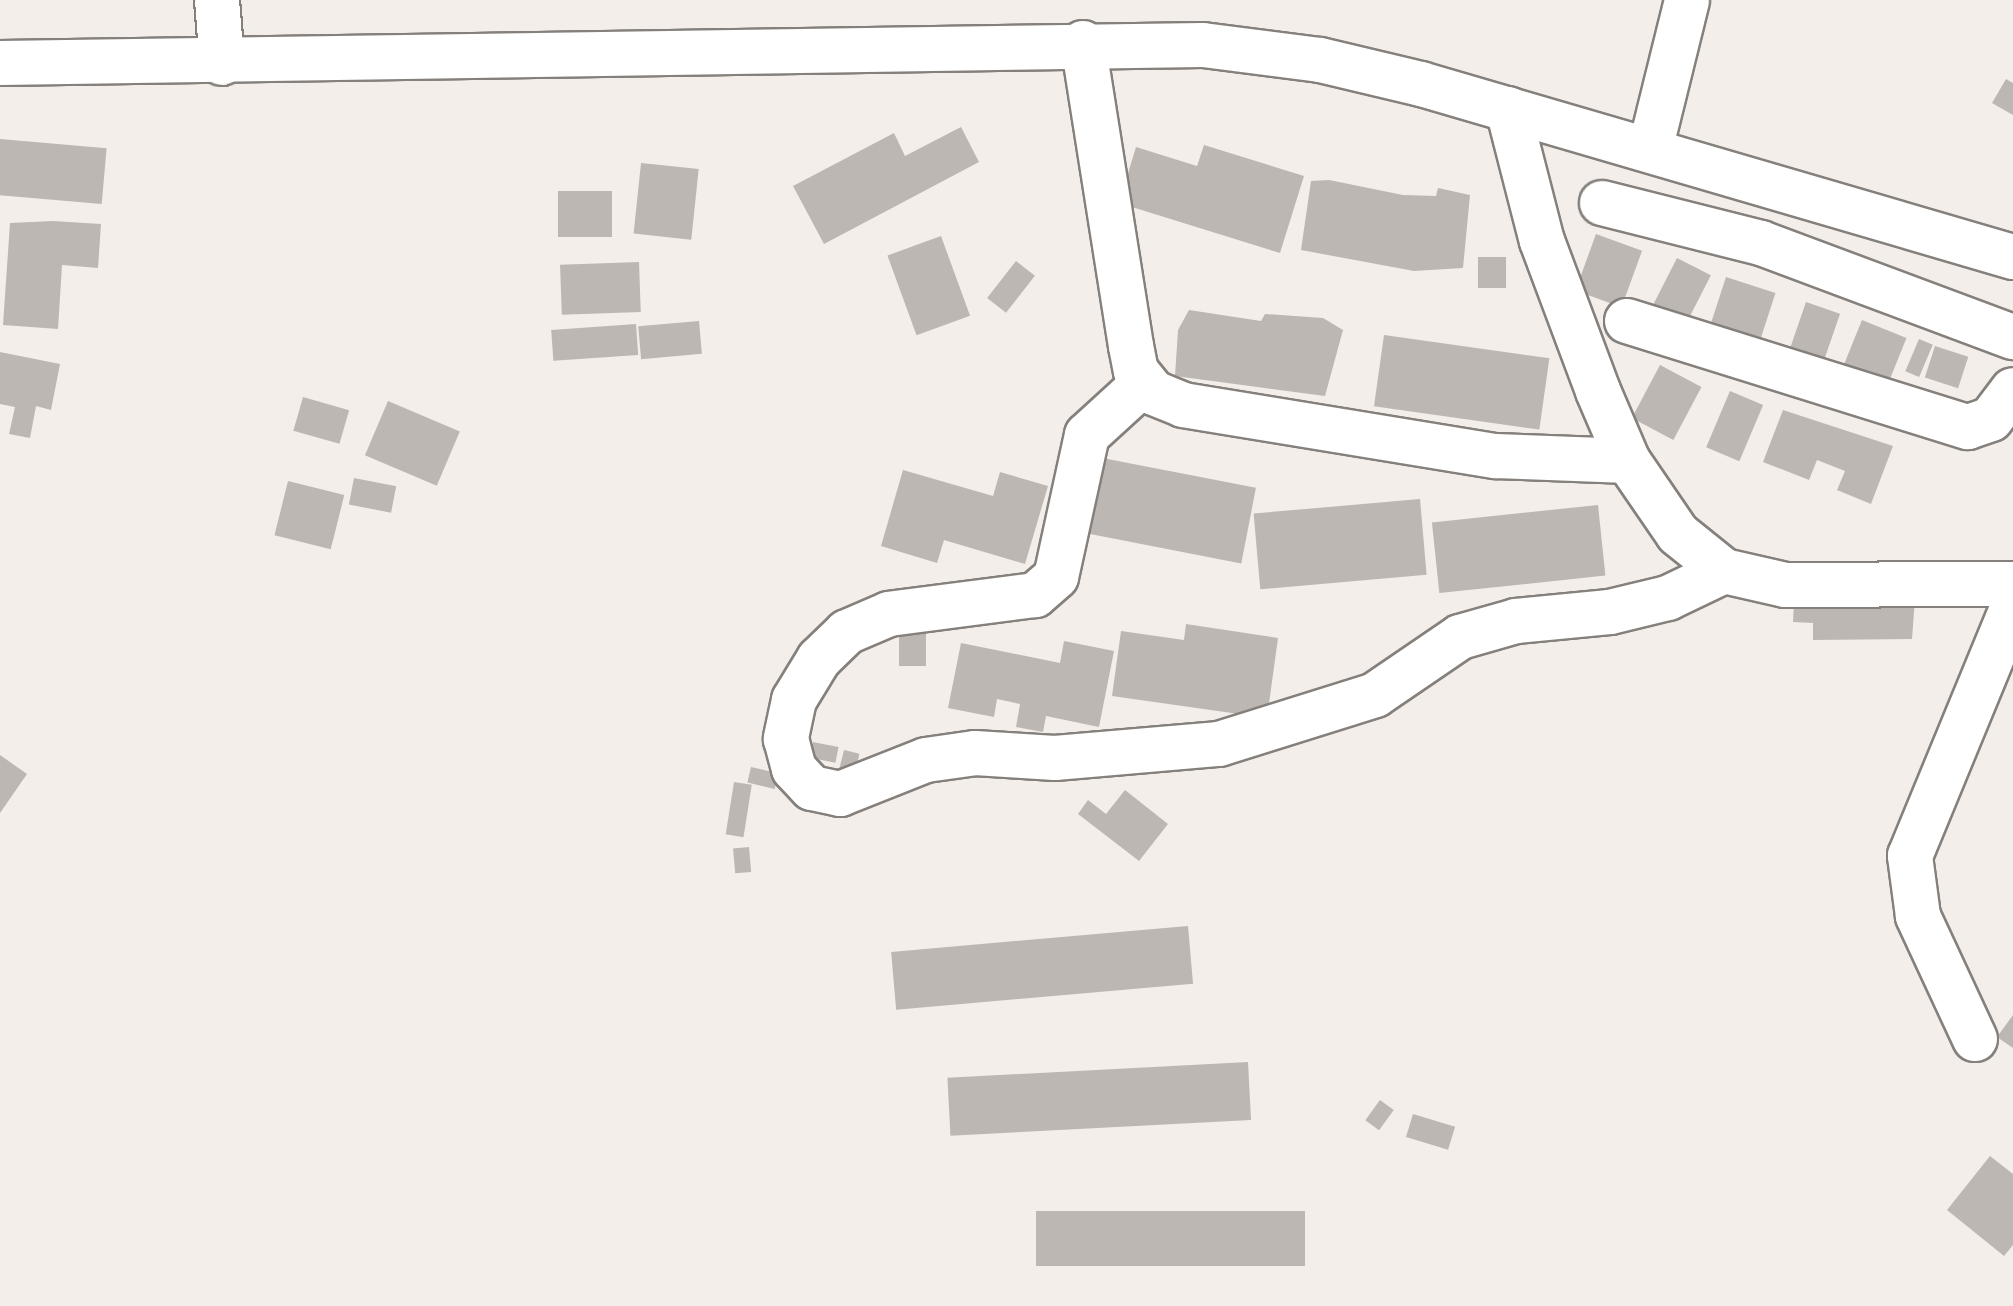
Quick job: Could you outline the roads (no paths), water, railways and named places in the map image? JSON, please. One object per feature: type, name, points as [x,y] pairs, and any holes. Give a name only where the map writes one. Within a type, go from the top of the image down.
[{"type":"street","points":[[217,0],[222,63]]},
{"type":"street","points":[[1650,150],[1687,0]]},
{"type":"street","points":[[1083,43],[1131,346],[1144,383],[1183,405],[1496,456],[1628,461]]},
{"type":"street","points":[[0,63],[222,63],[1083,43],[1203,45],[1320,60],[1508,109],[2013,257]]},
{"type":"street","points":[[1508,109],[1542,241],[1628,461],[1678,534],[1724,571],[1785,585],[2013,584]]},
{"type":"street","points":[[1602,203],[1761,243],[2013,337]]},
{"type":"street","points":[[1627,321],[1968,427],[1991,419],[2013,390]]},
{"type":"street","points":[[1144,383],[1087,435],[1056,577],[1035,595],[889,614],[847,632],[819,659],[794,700],[786,739],[794,769],[812,788],[840,794],[926,760],[975,753],[1055,758],[1219,744],[1375,695],[1460,637],[1516,621],[1610,612],[1724,571]]},
{"type":"street","points":[[1975,1039],[1918,916],[1910,856],[2013,606]]}]
